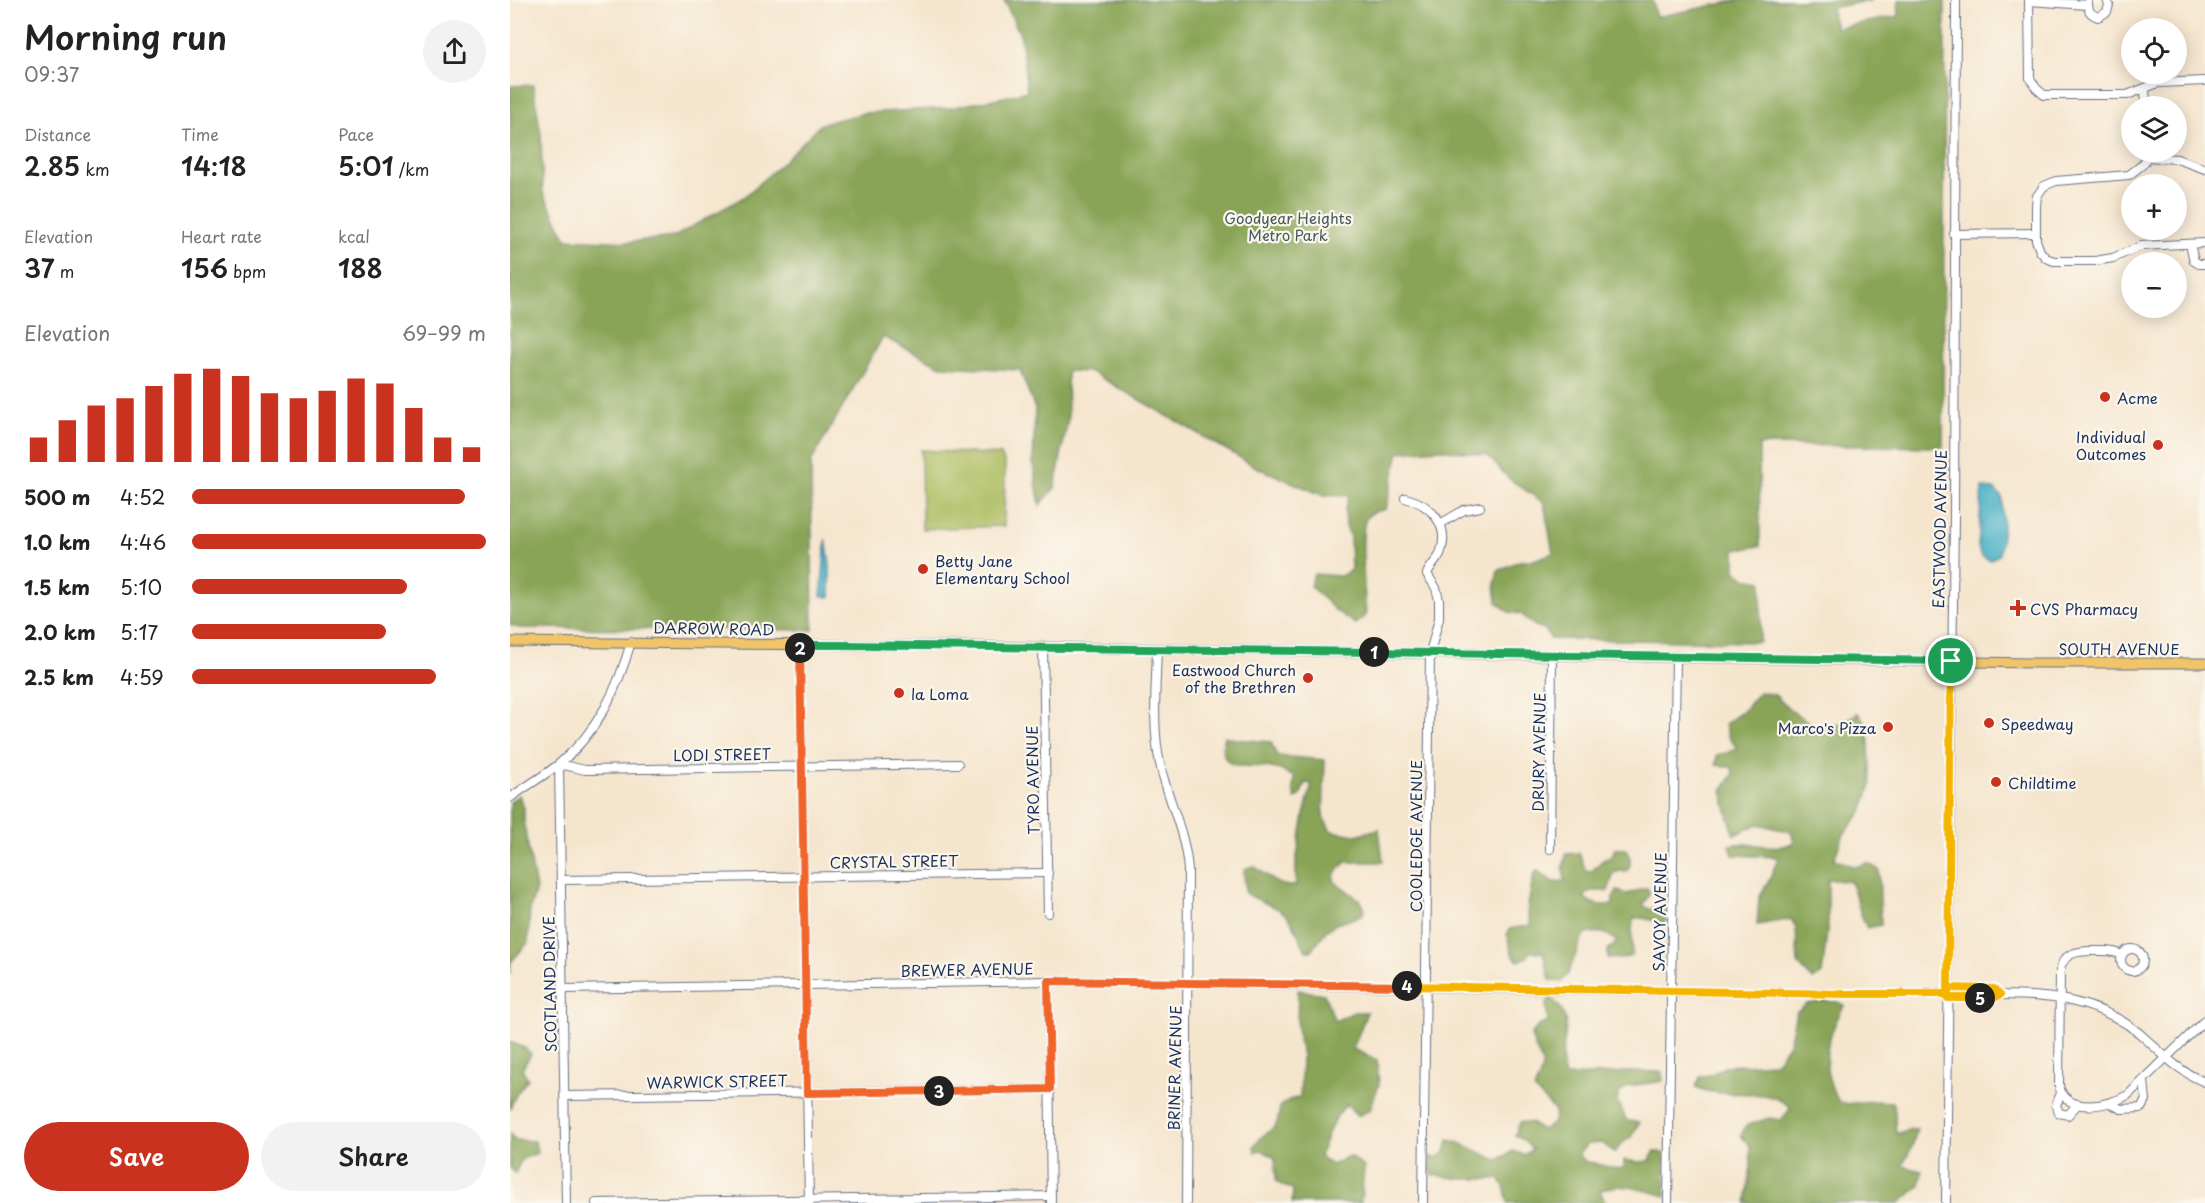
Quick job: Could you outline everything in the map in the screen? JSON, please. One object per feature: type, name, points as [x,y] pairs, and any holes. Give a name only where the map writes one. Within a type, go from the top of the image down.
[{"type":"main road","name":"DARROW ROAD","points":[[510,642],[1043,647],[2033,663]]},
{"type":"main road","name":"SOUTH AVENUE","points":[[2033,663],[2205,663]]},
{"type":"street","name":"EASTWOOD AVENUE","points":[[1946,1203],[1954,517],[1956,0]]},
{"type":"street","points":[[2107,0],[2109,9],[2102,16],[2091,15],[2088,9],[2089,2],[2029,0],[2030,78],[2044,95],[2127,95],[2167,81],[2205,81]]},
{"type":"street","points":[[2145,88],[2145,96]]},
{"type":"street","points":[[2143,162],[2129,175],[2088,177],[2044,186],[2037,196],[2036,233],[2040,251],[2046,258],[2054,261],[2107,260],[2142,246],[2205,243]]},
{"type":"street","points":[[2185,162],[2205,169]]},
{"type":"street","points":[[1954,234],[2036,233]]},
{"type":"street","points":[[2190,244],[2193,261],[2205,264]]},
{"type":"street","points":[[1405,498],[1429,508],[1440,524],[1464,510],[1480,507]]},
{"type":"street","name":"COOLEDGE AVENUE","points":[[1423,1203],[1430,653],[1438,618],[1439,600],[1436,588],[1427,574],[1442,548],[1440,524]]},
{"type":"street","points":[[510,798],[559,764],[587,736],[610,700],[632,642]]},
{"type":"street","points":[[800,645],[809,1201]]},
{"type":"street","name":"TYRO AVENUE","points":[[1043,647],[1048,913]]},
{"type":"street","name":"BRINER AVENUE","points":[[1157,649],[1156,719],[1160,763],[1180,823],[1187,858],[1186,1203]]},
{"type":"street","name":"DRURY AVENUE","points":[[1550,849],[1552,655]]},
{"type":"street","name":"SAVOY AVENUE","points":[[1668,1203],[1676,656]]},
{"type":"street","name":"LODI STREET","points":[[559,764],[585,770],[958,764]]},
{"type":"street","name":"SCOTLAND DRIVE","points":[[559,764],[566,1203]]},
{"type":"street","name":"CRYSTAL STREET","points":[[561,880],[1048,873]]},
{"type":"street","points":[[2122,955],[2113,951],[2079,951],[2067,956],[2061,968],[2059,1086],[2061,1093],[2068,1101],[2078,1104],[2110,1103],[2128,1095],[2205,1020]]},
{"type":"street","points":[[596,1203],[1051,1200],[1048,981]]},
{"type":"street","name":"BREWER AVENUE","points":[[563,989],[1048,981],[1846,994],[1948,993],[1994,989],[2000,995],[2060,998],[2093,1007],[2136,1031],[2182,1071],[2205,1082]]},
{"type":"street","points":[[2110,1103],[2121,1109],[2141,1108],[2146,1100],[2144,1081]]},
{"type":"street","name":"WARWICK STREET","points":[[565,1096],[1050,1089]]},
{"type":"street","points":[[2061,1093],[2056,1105],[2059,1113],[2068,1115],[2078,1104]]},
{"type":"green space","name":"Goodyear Heights Metro Park","points":[[1004,0],[1653,0],[1656,17],[1740,0],[1873,0],[1831,8],[1836,28],[1899,16],[1898,0],[1945,0],[1943,447],[1759,445],[1760,546],[1735,550],[1735,570],[1747,579],[1762,581],[1760,642],[1551,639],[1545,629],[1535,626],[1521,614],[1509,612],[1497,602],[1495,584],[1498,571],[1519,561],[1534,560],[1553,553],[1544,503],[1508,478],[1487,455],[1440,449],[1399,452],[1386,509],[1370,514],[1364,526],[1363,565],[1366,615],[1355,624],[1336,611],[1310,586],[1314,574],[1341,576],[1351,570],[1350,538],[1346,526],[1345,510],[1349,496],[1322,495],[1258,468],[1091,372],[1067,371],[1068,419],[1055,488],[1040,505],[1033,464],[1035,409],[1020,370],[941,366],[883,337],[811,462],[813,630],[519,628],[510,625],[510,86],[533,85],[541,134],[543,193],[567,239],[629,242],[674,237],[744,197],[821,124],[864,113],[949,108],[1027,91],[1021,37]]},
{"type":"green space","points":[[921,450],[1001,455],[1005,464],[1004,526],[922,529]]},
{"type":"green space","points":[[1759,692],[1775,695],[1789,709],[1819,729],[1841,723],[1858,713],[1868,727],[1871,785],[1862,812],[1844,834],[1834,859],[1855,867],[1868,863],[1879,870],[1881,925],[1867,928],[1851,882],[1828,879],[1828,923],[1822,974],[1813,980],[1798,964],[1796,928],[1791,919],[1757,925],[1759,898],[1770,879],[1778,857],[1733,855],[1730,845],[1779,846],[1794,842],[1791,832],[1758,824],[1735,835],[1722,790],[1733,775],[1732,767],[1716,765],[1717,755],[1737,748],[1728,736],[1725,724],[1744,710]]},
{"type":"green space","points":[[1225,736],[1271,742],[1277,756],[1325,760],[1323,817],[1331,831],[1356,835],[1379,829],[1383,862],[1346,862],[1335,873],[1334,881],[1360,900],[1365,908],[1362,916],[1336,924],[1326,931],[1311,951],[1306,951],[1293,924],[1285,914],[1245,892],[1244,869],[1253,866],[1278,883],[1296,885],[1296,862],[1312,784],[1305,783],[1300,796],[1295,799],[1294,777],[1276,769],[1230,763],[1223,749]]},
{"type":"green space","points":[[519,795],[524,808],[524,825],[536,889],[530,909],[528,943],[511,962],[510,974],[510,802]]},
{"type":"green space","points":[[1615,849],[1627,850],[1630,859],[1626,872],[1614,873],[1608,891],[1590,891],[1584,897],[1594,903],[1613,905],[1613,898],[1617,891],[1627,894],[1647,888],[1650,893],[1643,905],[1649,909],[1662,909],[1669,916],[1664,923],[1634,918],[1631,956],[1621,959],[1608,958],[1608,950],[1617,942],[1609,936],[1597,932],[1583,936],[1568,974],[1561,982],[1550,980],[1543,952],[1529,952],[1528,957],[1518,961],[1513,956],[1507,935],[1510,929],[1531,925],[1527,911],[1534,873],[1538,871],[1553,882],[1565,881],[1563,869],[1566,854],[1579,853],[1586,871],[1591,872],[1603,860],[1611,857]]},
{"type":"green space","points":[[1298,990],[1324,994],[1335,1021],[1354,1012],[1367,1012],[1353,1049],[1377,1060],[1379,1084],[1370,1110],[1357,1116],[1347,1104],[1337,1116],[1320,1157],[1332,1165],[1349,1156],[1364,1167],[1361,1203],[1292,1203],[1293,1189],[1276,1181],[1275,1158],[1262,1150],[1255,1152],[1254,1146],[1259,1139],[1277,1123],[1280,1106],[1300,1097],[1302,1057],[1297,1027]]},
{"type":"green space","points":[[1550,997],[1559,1007],[1566,1025],[1563,1054],[1565,1076],[1638,1071],[1662,1072],[1663,1081],[1629,1086],[1619,1093],[1617,1101],[1627,1121],[1640,1122],[1631,1137],[1620,1145],[1615,1153],[1602,1143],[1588,1144],[1578,1154],[1586,1162],[1619,1169],[1624,1168],[1624,1160],[1649,1161],[1655,1151],[1665,1154],[1666,1196],[1616,1186],[1600,1191],[1606,1203],[1508,1203],[1504,1186],[1499,1179],[1462,1179],[1433,1175],[1429,1167],[1430,1156],[1436,1158],[1444,1154],[1449,1140],[1498,1160],[1513,1151],[1524,1155],[1532,1149],[1515,1135],[1520,1122],[1531,1123],[1543,1130],[1554,1122],[1555,1111],[1534,1089],[1539,1079],[1542,1062],[1531,1035],[1538,1026],[1548,1022],[1546,1005]]},
{"type":"green space","points":[[1823,1001],[1838,1002],[1844,1006],[1829,1041],[1827,1053],[1828,1077],[1832,1089],[1839,1102],[1847,1104],[1872,1101],[1892,1102],[1897,1134],[1917,1129],[1912,1147],[1902,1166],[1922,1171],[1920,1185],[1900,1203],[1746,1203],[1751,1166],[1750,1146],[1741,1136],[1745,1126],[1769,1118],[1781,1120],[1791,1108],[1781,1101],[1758,1094],[1719,1093],[1696,1087],[1700,1077],[1713,1074],[1726,1066],[1775,1063],[1789,1044],[1796,1013],[1807,1004]]},
{"type":"green space","points":[[510,1042],[525,1048],[531,1054],[522,1069],[528,1079],[517,1093],[510,1109]]},
{"type":"green space","points":[[510,1134],[515,1140],[535,1141],[537,1153],[522,1159],[515,1173],[510,1168]]},
{"type":"water","points":[[1982,488],[1994,489],[2002,497],[2003,528],[1999,555],[1989,560],[1982,556],[1978,547]]},
{"type":"water","points":[[826,539],[830,564],[830,597],[821,596]]},
{"type":"place","name":"Acme","points":[[2105,397]]},
{"type":"place","name":"Individual Outcomes","points":[[2158,445]]},
{"type":"place","name":"Betty Jane Elementary School","points":[[923,569]]},
{"type":"place","name":"CVS Pharmacy","points":[[2018,608]]},
{"type":"place","name":"Eastwood Church of the Brethren","points":[[1308,678]]},
{"type":"place","name":"la Loma","points":[[899,693]]},
{"type":"place","name":"Speedway","points":[[1989,723]]},
{"type":"place","name":"Marco's Pizza","points":[[1888,727]]},
{"type":"place","name":"Childtime","points":[[1996,782]]},
{"type":"route","points":[[800,645],[1951,661],[1948,988],[1994,989],[2000,995],[1994,998],[1948,998],[1948,994],[1048,981],[1050,1089],[807,1093],[800,645]]}]
